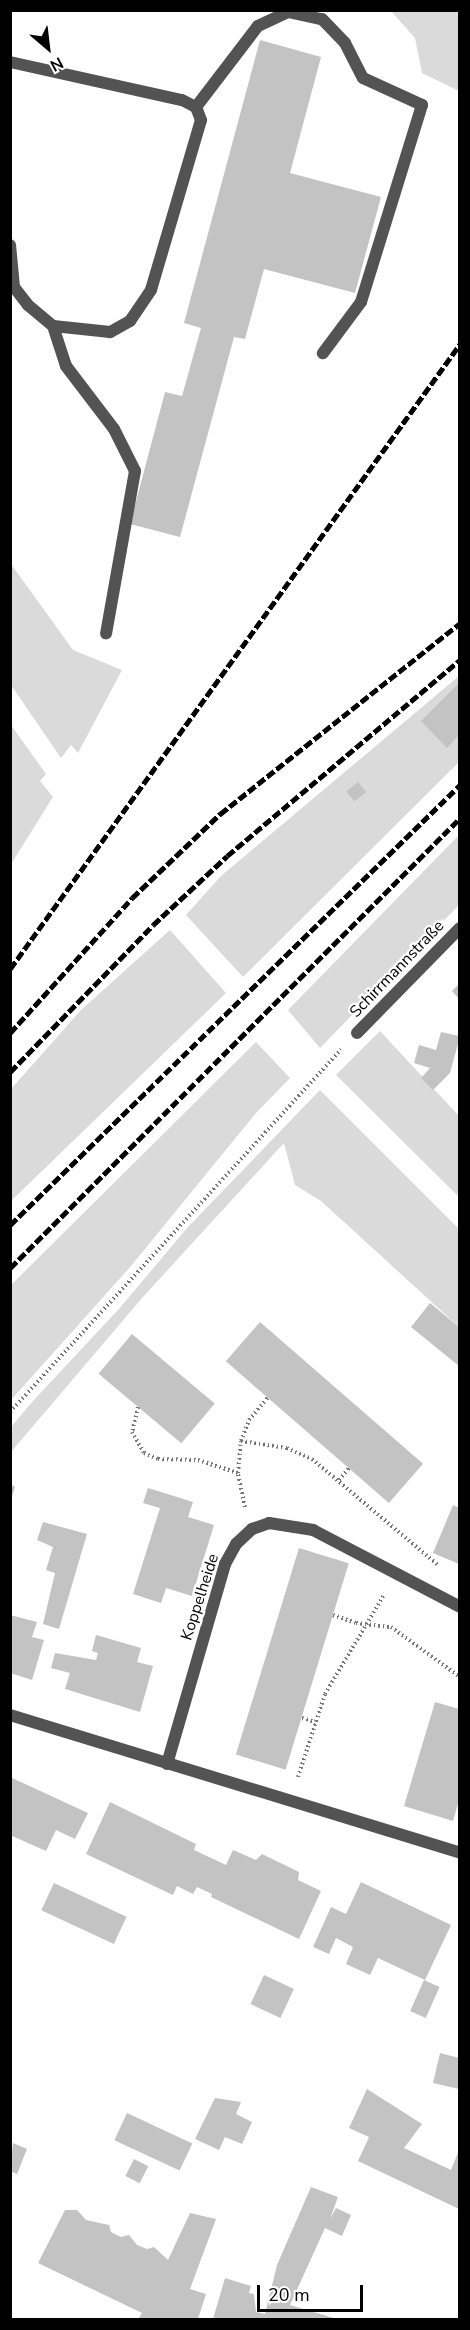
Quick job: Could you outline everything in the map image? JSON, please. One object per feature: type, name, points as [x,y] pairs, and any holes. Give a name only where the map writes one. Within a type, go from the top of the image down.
[{"type":"street","points":[[196,106],[258,26],[288,12],[322,19],[345,43],[363,78],[422,105],[360,302],[323,353]]},
{"type":"street","points":[[10,62],[196,106]]},
{"type":"street","points":[[53,326],[110,332],[130,321],[151,290],[196,147],[201,120],[196,106]]},
{"type":"street","points":[[10,245],[14,287],[28,305],[53,326],[66,366],[114,429],[135,471],[106,633]]},
{"type":"street","name":"Schirrmannstraße","points":[[357,1033],[459,928]]},
{"type":"street","points":[[252,1529],[269,1522],[313,1530],[459,1607]]},
{"type":"street","name":"Koppelheide","points":[[167,1764],[225,1564],[236,1544],[252,1529]]},
{"type":"street","points":[[10,1715],[459,1853]]},
{"type":"path","points":[[10,1412],[331,1058]]},
{"type":"path","points":[[252,1529],[238,1473],[241,1441],[249,1420],[268,1397]]},
{"type":"path","points":[[138,1407],[132,1432],[144,1453],[158,1459],[198,1460],[238,1473]]},
{"type":"path","points":[[241,1441],[287,1448],[312,1459],[441,1568]]},
{"type":"path","points":[[339,1480],[350,1467]]},
{"type":"path","points":[[291,1801],[325,1694],[394,1573]]},
{"type":"path","points":[[333,1615],[366,1625],[391,1627],[459,1677]]},
{"type":"path","points":[[302,1718],[315,1722]]},
{"type":"shaded area","points":[[391,11],[459,11],[459,91],[422,73],[415,38]]},
{"type":"shaded area","points":[[11,564],[73,650],[122,670],[78,753],[71,745],[61,758],[11,685]]},
{"type":"shaded area","points":[[459,676],[459,762],[243,977],[186,915],[221,876]]},
{"type":"shaded area","points":[[11,725],[46,774],[40,781],[53,797],[11,864]]},
{"type":"shaded area","points":[[459,835],[459,905],[320,1048],[288,1010]]},
{"type":"shaded area","points":[[170,930],[226,993],[11,1201],[11,1089],[81,1010]]},
{"type":"shaded area","points":[[380,1031],[459,1116],[459,1197],[336,1075]]},
{"type":"shaded area","points":[[256,1042],[290,1078],[256,1113],[131,1266],[11,1400],[11,1285]]},
{"type":"shaded area","points":[[320,1090],[459,1229],[459,1327],[321,1201],[295,1185],[284,1143],[142,1298],[11,1452],[11,1427],[32,1402],[118,1310],[188,1227]]},
{"type":"building","points":[[260,40],[321,57],[290,173],[381,197],[355,293],[264,269],[245,339],[234,337],[180,537],[130,524],[165,392],[182,396],[201,328],[184,323]]},
{"type":"building","points":[[459,683],[459,735],[447,748],[421,721]]},
{"type":"building","points":[[358,782],[366,792],[355,802],[346,791]]},
{"type":"building","points":[[459,984],[459,999],[452,991]]},
{"type":"building","points":[[441,1032],[459,1036],[459,1040],[450,1073],[433,1090],[421,1078],[430,1068],[414,1063],[419,1045],[436,1050]]},
{"type":"building","points":[[430,1303],[459,1327],[459,1366],[411,1327]]},
{"type":"building","points":[[260,1322],[423,1464],[389,1503],[226,1361]]},
{"type":"building","points":[[132,1334],[215,1403],[181,1443],[99,1374]]},
{"type":"building","points":[[10,1484],[15,1487],[11,1499],[10,1499]]},
{"type":"building","points":[[148,1488],[193,1502],[188,1517],[214,1525],[192,1596],[166,1588],[161,1603],[133,1594],[160,1508],[143,1503]]},
{"type":"building","points":[[453,1505],[459,1508],[459,1564],[433,1553]]},
{"type":"building","points":[[43,1522],[87,1534],[59,1629],[43,1624],[55,1573],[46,1570],[53,1547],[37,1540]]},
{"type":"building","points":[[299,1548],[349,1563],[286,1770],[236,1755]]},
{"type":"building","points":[[10,1615],[37,1622],[32,1637],[44,1640],[32,1680],[10,1673]]},
{"type":"building","points":[[96,1635],[141,1648],[137,1662],[153,1666],[140,1712],[65,1689],[70,1673],[51,1668],[55,1653],[96,1660],[98,1653],[92,1651]]},
{"type":"building","points":[[435,1702],[459,1709],[459,1800],[453,1821],[404,1806]]},
{"type":"building","points":[[10,1777],[88,1813],[75,1839],[56,1830],[46,1851],[10,1835]]},
{"type":"building","points":[[110,1802],[196,1844],[194,1850],[226,1865],[233,1850],[256,1860],[262,1854],[299,1872],[298,1880],[321,1891],[299,1939],[211,1897],[212,1894],[197,1887],[193,1894],[177,1886],[173,1895],[86,1854]]},
{"type":"building","points":[[361,1882],[451,1925],[425,1980],[378,1958],[370,1975],[346,1964],[353,1947],[336,1938],[329,1954],[313,1947],[331,1907],[346,1914]]},
{"type":"building","points":[[54,1883],[127,1917],[114,1944],[41,1910]]},
{"type":"building","points":[[264,1975],[294,1989],[280,2018],[250,2004]]},
{"type":"building","points":[[424,1980],[440,1987],[426,2018],[410,2011]]},
{"type":"building","points":[[440,2053],[459,2058],[459,2089],[433,2083]]},
{"type":"building","points":[[367,2089],[422,2124],[404,2148],[451,2170],[459,2150],[459,2209],[358,2161],[369,2137],[349,2128]]},
{"type":"building","points":[[215,2098],[241,2102],[236,2114],[252,2122],[242,2144],[225,2137],[219,2150],[195,2139]]},
{"type":"building","points":[[127,2113],[192,2143],[180,2171],[114,2140]]},
{"type":"building","points":[[13,2143],[27,2149],[17,2174],[10,2171]]},
{"type":"building","points":[[134,2159],[148,2166],[140,2183],[125,2176]]},
{"type":"building","points":[[311,2187],[338,2197],[330,2219],[336,2208],[351,2215],[342,2236],[325,2228],[290,2305],[337,2319],[213,2319],[225,2278],[251,2286],[249,2293],[254,2294],[256,2312],[265,2314],[277,2265]]},
{"type":"building","points":[[65,2210],[77,2210],[86,2220],[109,2225],[111,2232],[121,2237],[129,2235],[137,2245],[147,2249],[154,2247],[168,2260],[190,2213],[216,2219],[190,2289],[206,2294],[198,2319],[138,2319],[142,2313],[38,2263]]},
{"type":"railway","points":[[10,969],[460,344]]},
{"type":"railway","points":[[10,1033],[132,898],[220,814],[460,623]]},
{"type":"railway","points":[[10,1072],[153,925],[227,856],[460,660]]},
{"type":"railway","points":[[10,1225],[460,785]]},
{"type":"railway","points":[[10,1268],[460,818]]}]
